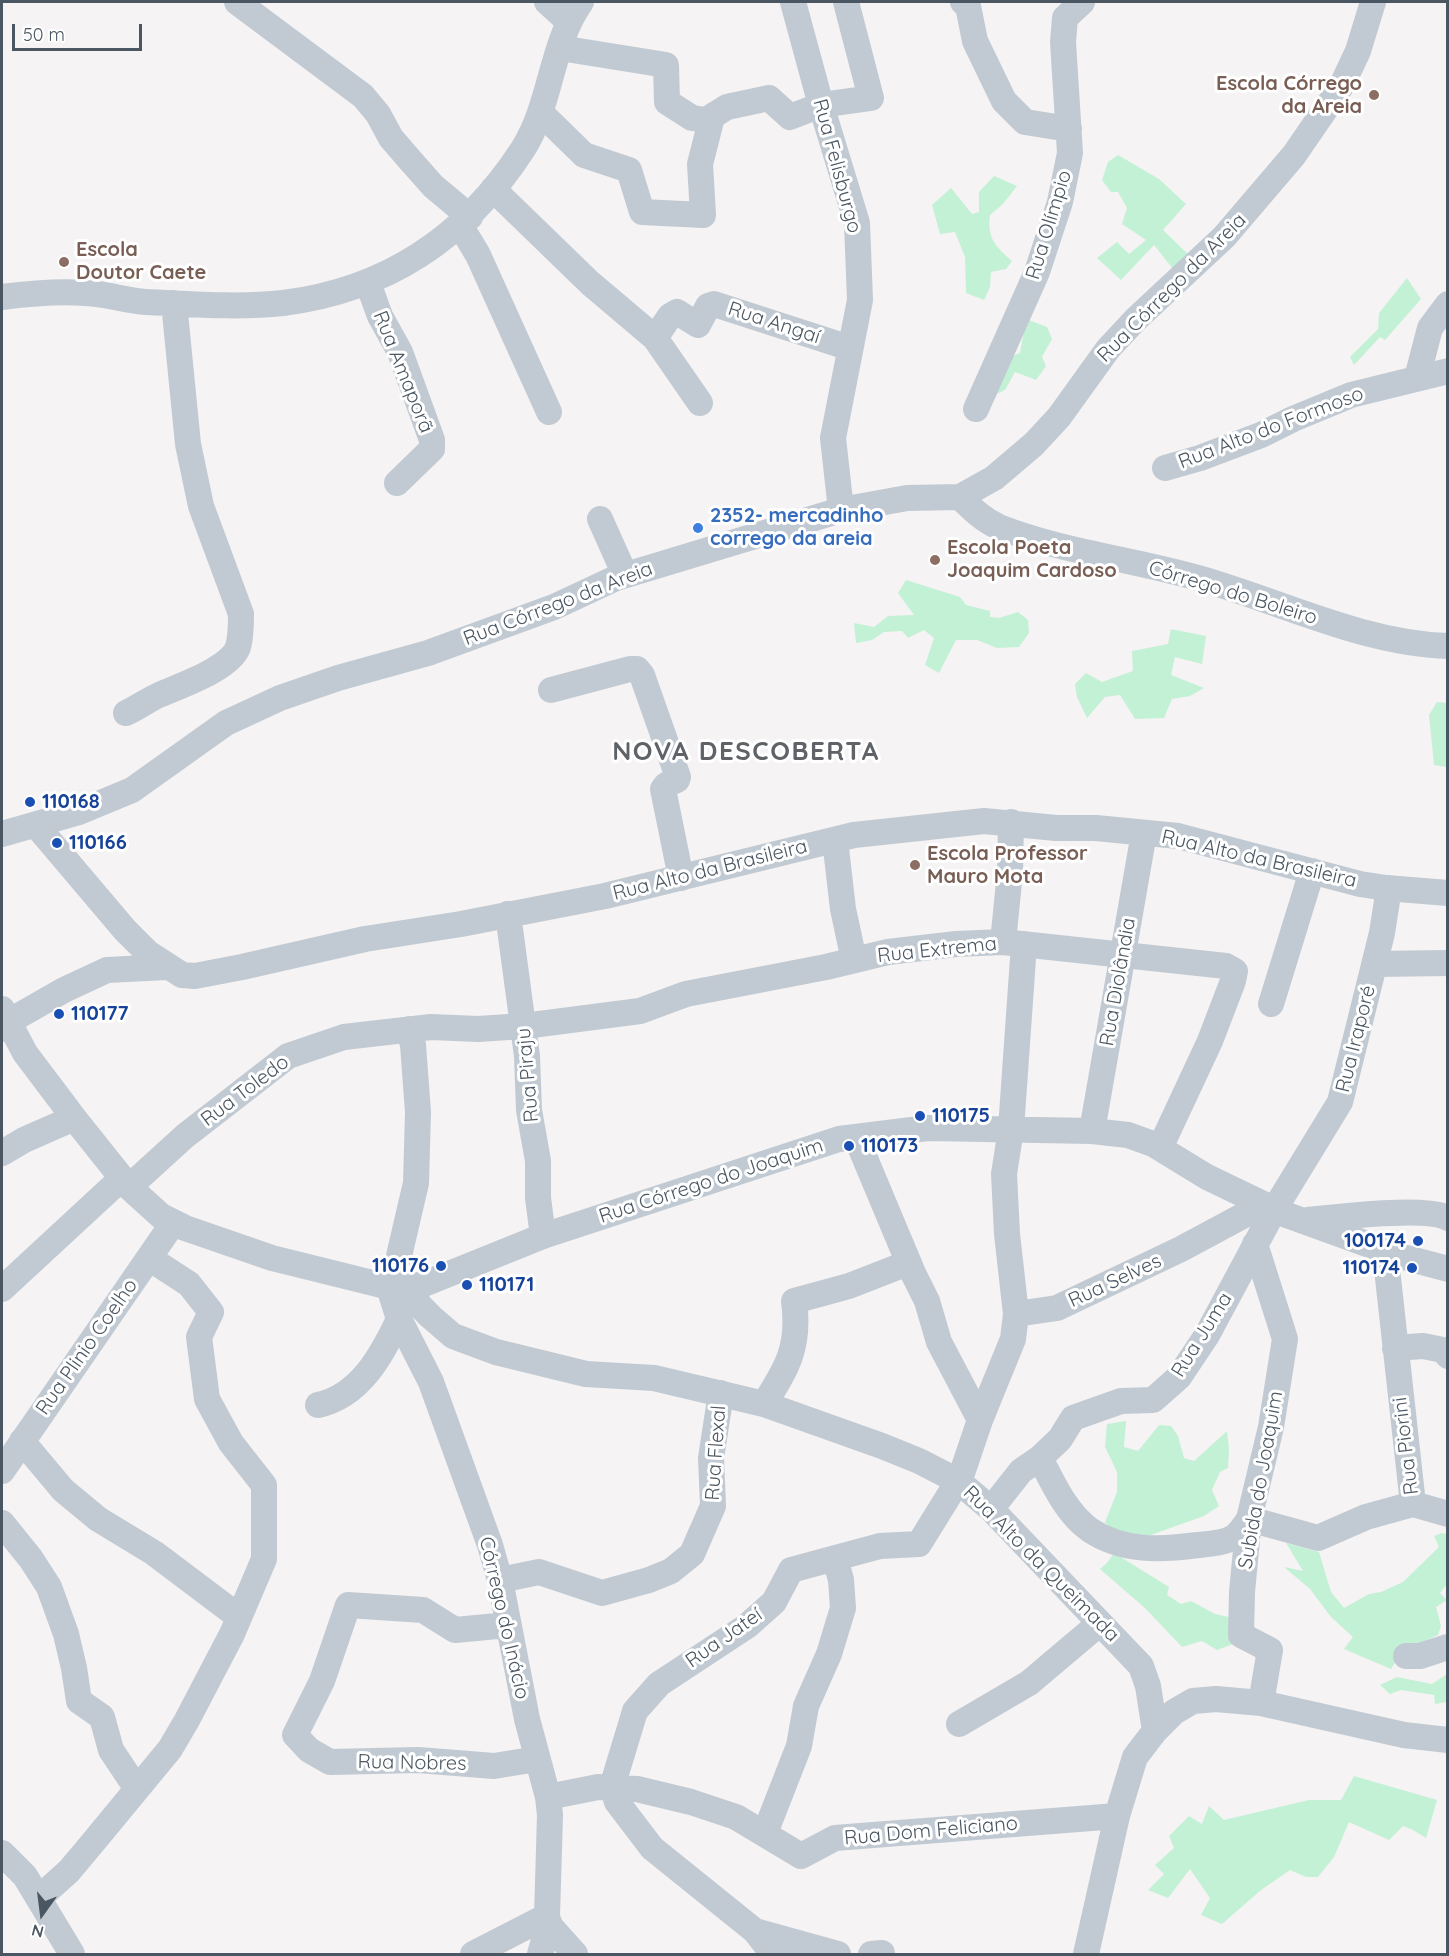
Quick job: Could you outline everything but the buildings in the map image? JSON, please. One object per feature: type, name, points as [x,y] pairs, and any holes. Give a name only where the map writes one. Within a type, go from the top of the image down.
[{"type":"street","points":[[237,2],[363,96],[378,114],[391,138],[465,221],[549,412]]},
{"type":"street","points":[[2,297],[65,292],[98,294],[132,301],[239,305],[283,303],[368,283],[409,262],[465,221],[493,189],[524,147],[541,113],[560,48],[575,12],[547,2]]},
{"type":"street","name":"Rua Felisburgo","points":[[793,2],[856,223],[860,300],[833,438],[841,510]]},
{"type":"street","points":[[560,48],[666,65],[667,102],[692,118],[706,120],[727,107],[769,98],[790,117],[821,105],[871,98],[846,2]]},
{"type":"street","points":[[963,2],[968,6],[975,41],[1004,101],[1025,122],[1070,129]]},
{"type":"street","name":"Rua Olímpio","points":[[976,409],[1041,262],[1060,202],[1070,153],[1063,42],[1065,18],[1082,2]]},
{"type":"street","name":"Rua Córrego da Areia","points":[[2,834],[79,812],[132,790],[226,723],[280,698],[338,678],[439,649],[554,607],[625,575],[841,510],[907,498],[960,497],[994,478],[1034,444],[1059,417],[1108,349],[1135,320],[1201,260],[1247,212],[1300,147],[1342,85],[1359,51],[1373,2]]},
{"type":"street","points":[[541,113],[584,155],[629,170],[642,213],[703,215],[700,164],[712,117]]},
{"type":"street","points":[[493,189],[590,283],[655,338],[699,403]]},
{"type":"street","name":"Rua Amaporã","points":[[368,283],[380,316],[404,361],[432,440],[432,449],[397,483]]},
{"type":"street","points":[[126,713],[157,696],[201,677],[228,659],[238,648],[241,625],[241,614],[201,506],[188,444],[174,303]]},
{"type":"street","name":"Rua Angaí","points":[[655,338],[670,316],[677,312],[698,325],[708,306],[714,304],[850,348]]},
{"type":"street","points":[[1417,378],[1430,328],[1448,304]]},
{"type":"street","name":"Rua Alto do Formoso","points":[[1165,468],[1200,458],[1261,435],[1351,395],[1448,371]]},
{"type":"street","name":"Córrego do Boleiro","points":[[960,497],[975,513],[996,525],[1046,543],[1195,577],[1243,591],[1349,629],[1389,639],[1448,646]]},
{"type":"street","points":[[600,519],[625,575]]},
{"type":"street","points":[[551,690],[630,669],[637,669],[642,675],[678,777],[678,780],[666,785],[663,789],[681,878]]},
{"type":"street","name":"Rua Alto da Brasileira","points":[[36,825],[125,930],[148,953],[182,975],[211,974],[365,939],[461,924],[605,896],[854,836],[984,821],[1178,836],[1349,881],[1389,888],[1448,893]]},
{"type":"street","name":"Rua Jateí","points":[[612,1787],[635,1711],[659,1684],[747,1626],[774,1602],[791,1570],[880,1546],[919,1544],[958,1481],[1013,1339],[1016,1314],[1004,1184],[1011,1129],[1014,943],[1010,872],[1011,822]]},
{"type":"street","name":"Rua Diolândia","points":[[1092,1131],[1144,833]]},
{"type":"street","points":[[835,840],[843,909],[854,960]]},
{"type":"street","points":[[1271,1004],[1312,871]]},
{"type":"street","name":"Rua Iraporé","points":[[1269,1207],[1340,1102],[1374,964],[1389,888]]},
{"type":"street","name":"Rua Piraju","points":[[508,914],[524,1026],[529,1110],[538,1161],[538,1198],[543,1236]]},
{"type":"street","name":"Rua Extrema","points":[[524,1026],[640,1011],[686,994],[914,948],[956,944],[1014,943],[1226,966],[1234,971],[1233,981],[1210,1041],[1160,1148]]},
{"type":"street","points":[[1374,964],[1448,963]]},
{"type":"street","points":[[167,967],[107,970],[4,1020],[25,1053],[125,1183],[146,1204],[173,1223],[272,1258],[399,1287],[402,1273],[399,1256],[416,1183],[418,1112],[413,1045],[409,1029]]},
{"type":"street","name":"Rua Toledo","points":[[2,1289],[125,1183],[288,1056],[344,1037],[431,1027],[478,1029],[524,1026]]},
{"type":"street","points":[[2,1153],[24,1140],[74,1118]]},
{"type":"street","name":"Rua Córrego do Joaquim","points":[[399,1287],[424,1284],[543,1236],[839,1139],[928,1128],[1092,1131],[1128,1135],[1160,1148],[1207,1177],[1299,1220],[1385,1251],[1448,1269]]},
{"type":"street","points":[[856,1137],[908,1263],[927,1301],[939,1342],[980,1420]]},
{"type":"street","name":"Rua Selves","points":[[1016,1314],[1058,1308],[1269,1207]]},
{"type":"street","name":"Rua Juma","points":[[991,1509],[1021,1471],[1040,1458],[1060,1439],[1073,1419],[1121,1401],[1153,1400],[1179,1377],[1207,1335],[1255,1244],[1269,1207]]},
{"type":"street","points":[[1299,1220],[1397,1213],[1433,1214],[1448,1218]]},
{"type":"street","name":"Rua Plinio Coelho","points":[[2,1471],[173,1223]]},
{"type":"street","name":"Subida do Joaquim","points":[[1255,1244],[1285,1340],[1271,1427],[1249,1520],[1242,1592],[1241,1635],[1270,1650],[1262,1703]]},
{"type":"street","name":"Rua Piorini","points":[[1249,1520],[1318,1538],[1366,1516],[1413,1504],[1385,1251]]},
{"type":"street","points":[[39,1898],[69,1871],[176,1739],[222,1653],[264,1559],[264,1485],[231,1443],[207,1400],[199,1336],[212,1312],[189,1284],[149,1258]]},
{"type":"street","points":[[764,1404],[786,1369],[796,1339],[794,1301],[849,1286],[908,1263]]},
{"type":"street","name":"Córrego do Inácio","points":[[399,1287],[399,1319],[431,1382],[490,1545],[500,1580],[537,1759],[548,1797],[550,1815],[548,1919],[540,1954]]},
{"type":"street","name":"Rua Alto da Queimada","points":[[399,1287],[453,1335],[496,1352],[586,1374],[654,1378],[764,1404],[920,1461],[958,1481],[991,1509],[1141,1666],[1148,1686],[1155,1731]]},
{"type":"street","points":[[318,1405],[333,1402],[366,1375],[387,1344],[399,1319]]},
{"type":"street","points":[[1395,1348],[1422,1346],[1443,1350],[1448,1356]]},
{"type":"street","name":"Rua Flexal","points":[[500,1580],[539,1572],[602,1593],[650,1580],[671,1571],[692,1554],[713,1506],[711,1458],[721,1393]]},
{"type":"street","points":[[22,1441],[63,1490],[98,1519],[153,1552],[239,1617]]},
{"type":"street","points":[[1040,1458],[1064,1502],[1083,1523],[1089,1529],[1123,1544],[1161,1550],[1209,1544],[1234,1537],[1249,1520]]},
{"type":"street","points":[[1413,1504],[1448,1514]]},
{"type":"street","points":[[2,1523],[50,1587],[66,1634],[79,1701],[102,1717],[111,1750],[137,1789]]},
{"type":"street","points":[[765,1833],[799,1746],[806,1706],[829,1654],[843,1608],[841,1580],[835,1558]]},
{"type":"street","name":"Rua Nobres","points":[[508,1626],[455,1630],[423,1610],[348,1605],[322,1681],[295,1736],[309,1750],[330,1762],[418,1760],[494,1766],[537,1759]]},
{"type":"street","points":[[959,1724],[1029,1683],[1100,1623]]},
{"type":"street","points":[[1406,1656],[1420,1656],[1448,1647]]},
{"type":"street","points":[[1086,1954],[1117,1816],[1135,1757],[1155,1731],[1174,1712],[1193,1701],[1216,1699],[1262,1703],[1404,1735],[1448,1740]]},
{"type":"street","name":"Rua Dom Feliciano","points":[[548,1797],[598,1787],[637,1789],[691,1802],[736,1818],[801,1856],[835,1838],[1117,1816]]},
{"type":"street","points":[[612,1787],[617,1802],[652,1848],[755,1931],[773,1954]]},
{"type":"street","points":[[2,1853],[25,1876],[72,1954]]},
{"type":"street","points":[[473,1954],[548,1919],[549,1925],[575,1954]]},
{"type":"street","points":[[755,1931],[838,1954]]},
{"type":"green space","points":[[1118,155],[1159,179],[1186,204],[1163,230],[1193,259],[1177,274],[1154,245],[1121,280],[1097,258],[1117,242],[1129,254],[1146,240],[1122,224],[1127,208],[1118,192],[1111,192],[1102,180],[1108,162]]},
{"type":"green space","points":[[994,176],[1017,186],[1003,204],[990,215],[989,223],[994,241],[1012,261],[1006,269],[991,272],[990,287],[984,300],[966,293],[965,257],[955,232],[940,234],[932,205],[951,188],[972,214],[979,212],[979,192]]},
{"type":"green space","points":[[1407,278],[1421,299],[1385,340],[1380,337],[1354,365],[1350,357],[1378,329],[1379,313]]},
{"type":"green space","points":[[1026,319],[1047,327],[1052,339],[1042,357],[1046,366],[1036,380],[1015,372],[1005,390],[992,396],[1002,360],[1020,353]]},
{"type":"green space","points":[[906,580],[960,597],[966,605],[990,611],[990,617],[999,618],[1018,612],[1028,620],[1029,633],[1019,647],[997,648],[977,640],[956,640],[939,673],[925,665],[934,638],[924,630],[908,638],[902,631],[884,632],[872,640],[856,643],[854,623],[874,627],[888,616],[914,615],[898,593]]},
{"type":"green space","points":[[1171,629],[1206,636],[1202,664],[1175,657],[1171,675],[1204,688],[1190,696],[1172,699],[1164,718],[1135,719],[1120,695],[1105,697],[1087,718],[1077,697],[1075,684],[1086,673],[1102,682],[1133,671],[1132,651],[1168,644]]},
{"type":"green space","points":[[1437,702],[1447,703],[1447,767],[1434,765],[1429,715]]},
{"type":"green space","points":[[1126,1421],[1124,1447],[1138,1451],[1159,1425],[1171,1426],[1178,1436],[1184,1458],[1194,1461],[1227,1431],[1228,1468],[1220,1472],[1212,1490],[1219,1506],[1204,1516],[1148,1536],[1114,1533],[1105,1522],[1117,1492],[1117,1472],[1105,1447],[1107,1424]]},
{"type":"green space","points":[[1447,1534],[1447,1584],[1440,1593],[1447,1600],[1436,1607],[1441,1626],[1438,1635],[1418,1644],[1405,1646],[1391,1669],[1344,1649],[1353,1637],[1331,1617],[1310,1589],[1284,1567],[1303,1571],[1286,1543],[1319,1552],[1331,1592],[1344,1608],[1369,1594],[1381,1592],[1403,1582],[1439,1547],[1434,1536]]},
{"type":"green space","points":[[1114,1553],[1169,1587],[1167,1595],[1181,1604],[1191,1601],[1215,1614],[1238,1619],[1233,1644],[1217,1650],[1202,1641],[1182,1647],[1145,1608],[1100,1569]]},
{"type":"green space","points":[[1447,1674],[1447,1702],[1435,1704],[1434,1695],[1401,1690],[1390,1694],[1380,1685],[1397,1677],[1432,1684]]},
{"type":"green space","points":[[1354,1776],[1437,1800],[1426,1838],[1403,1826],[1389,1840],[1349,1822],[1334,1857],[1318,1877],[1306,1877],[1290,1870],[1261,1890],[1222,1924],[1201,1915],[1210,1898],[1190,1869],[1168,1898],[1148,1890],[1164,1874],[1155,1865],[1174,1848],[1169,1836],[1189,1816],[1202,1824],[1209,1806],[1224,1820],[1309,1800],[1341,1800]]},
{"type":"place","name":"Escola Córrego da Areia","points":[[1374,95]]},
{"type":"place","name":"Escola Doutor Caete","points":[[64,262]]},
{"type":"place","name":"2352- mercadinho corrego da areia","points":[[698,528]]},
{"type":"place","name":"Escola Poeta Joaquim Cardoso","points":[[935,560]]},
{"type":"place","name":"110168","points":[[30,802]]},
{"type":"place","name":"110166","points":[[57,843]]},
{"type":"place","name":"Escola Professor Mauro Mota","points":[[915,865]]},
{"type":"place","name":"110177","points":[[59,1014]]},
{"type":"place","name":"110175","points":[[920,1116]]},
{"type":"place","name":"110173","points":[[849,1146]]},
{"type":"place","name":"100174","points":[[1418,1241]]},
{"type":"place","name":"110176","points":[[441,1266]]},
{"type":"place","name":"110174","points":[[1412,1268]]},
{"type":"place","name":"110171","points":[[467,1285]]},
{"type":"district","name":"NOVA DESCOBERTA","points":[[746,752]]}]
